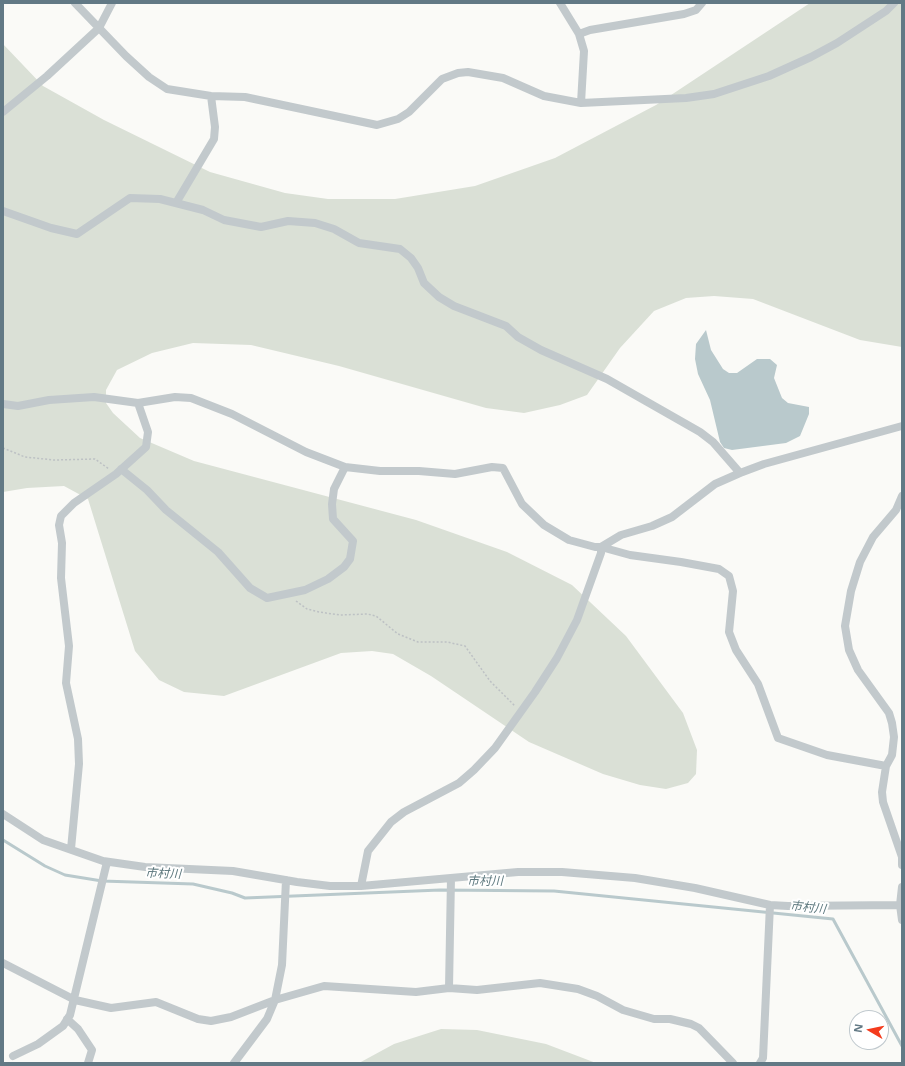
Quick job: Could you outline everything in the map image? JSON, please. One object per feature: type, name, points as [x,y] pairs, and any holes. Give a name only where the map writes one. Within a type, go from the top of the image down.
[{"type":"street","points":[[75,3],[150,77],[167,89],[211,96],[245,97],[377,125],[398,118],[409,112],[442,79],[458,73],[468,72],[503,78],[544,96],[581,103],[693,97],[714,94],[762,78],[811,57],[837,43],[886,11],[894,3]]},
{"type":"street","points":[[3,112],[47,76],[99,28],[112,3]]},
{"type":"street","points":[[560,3],[579,34],[584,51],[581,103]]},
{"type":"street","points":[[579,34],[590,30],[684,14],[696,10],[702,3]]},
{"type":"street","points":[[176,204],[214,139],[215,127],[211,96]]},
{"type":"street","points":[[3,211],[51,228],[77,234],[130,198],[160,199],[203,210],[224,220],[261,227],[288,221],[315,223],[334,230],[359,244],[400,249],[411,258],[418,268],[424,283],[439,297],[454,306],[506,326],[518,337],[541,350],[608,379],[700,432],[713,442],[740,473]]},
{"type":"street","points":[[3,404],[18,406],[49,400],[94,397],[138,403],[175,397],[191,398],[232,414],[306,452],[346,467],[380,472],[419,471],[455,474],[492,467],[503,468],[522,504],[544,524],[569,540],[595,547],[601,546],[621,535],[652,526],[672,517],[715,484],[740,473],[764,464],[902,426]]},
{"type":"street","points":[[71,849],[79,764],[78,740],[66,683],[69,646],[61,578],[62,543],[59,525],[61,516],[74,503],[118,472],[146,447],[148,432],[138,403]]},
{"type":"street","points":[[118,472],[148,490],[166,510],[218,552],[250,588],[268,598],[305,590],[328,580],[344,567],[350,559],[353,540],[333,519],[332,504],[334,489],[346,467]]},
{"type":"street","points":[[902,496],[896,510],[873,537],[860,562],[851,591],[845,626],[849,650],[858,670],[888,713],[892,723],[894,737],[892,755],[886,766],[882,792],[883,802],[902,857],[902,865]]},
{"type":"street","points":[[361,886],[368,851],[391,822],[404,812],[458,784],[495,748],[557,658],[577,620],[600,553],[601,546]]},
{"type":"street","points":[[601,546],[630,555],[680,562],[719,570],[729,576],[733,591],[729,632],[736,650],[758,684],[778,738],[827,755],[886,766]]},
{"type":"street","points":[[3,814],[43,840],[108,862],[146,867],[232,871],[330,886],[361,886],[518,872],[562,872],[658,882],[695,888],[770,905],[900,905]]},
{"type":"street","points":[[13,1056],[38,1044],[62,1026],[70,1016],[108,862]]},
{"type":"street","points":[[449,988],[451,878]]},
{"type":"street","points":[[234,1063],[267,1018],[275,1000],[282,965],[286,880]]},
{"type":"street","points":[[902,887],[900,905],[902,920]]},
{"type":"street","points":[[760,1063],[763,1052],[770,905]]},
{"type":"street","points":[[3,963],[75,1000],[111,1008],[156,1002],[198,1018],[212,1021],[231,1017],[275,1000],[324,986],[409,992],[449,988],[477,990],[540,983],[578,989],[596,996],[623,1010],[654,1019],[670,1019],[691,1024],[699,1028],[733,1063]]},
{"type":"street","points":[[67,1019],[78,1029],[92,1050],[88,1063]]},
{"type":"path","points":[[3,448],[25,457],[54,460],[94,459],[118,472]]},
{"type":"path","points":[[292,593],[297,603],[307,609],[340,615],[367,614],[376,616],[398,634],[418,642],[447,642],[466,646],[490,681],[520,712]]},
{"type":"shaded area","points":[[810,3],[902,3],[902,347],[860,340],[753,299],[714,296],[686,298],[654,311],[620,348],[587,395],[560,405],[524,413],[486,408],[339,366],[251,345],[193,343],[152,353],[117,370],[106,390],[106,403],[113,413],[140,438],[194,461],[416,520],[507,552],[572,585],[626,636],[683,713],[697,750],[696,774],[688,783],[666,789],[640,785],[603,774],[529,742],[431,676],[393,654],[372,651],[341,653],[224,696],[184,692],[159,680],[135,651],[88,499],[64,486],[27,488],[3,492],[3,44],[43,86],[104,120],[210,172],[285,193],[328,199],[395,199],[475,186],[555,158],[656,105]]},
{"type":"shaded area","points":[[706,330],[711,350],[723,369],[729,373],[737,373],[757,359],[770,359],[777,365],[774,378],[782,398],[788,403],[809,407],[809,414],[800,436],[786,443],[732,450],[724,448],[720,442],[710,400],[698,374],[695,359],[696,344]]},
{"type":"shaded area","points":[[441,1029],[477,1030],[546,1044],[596,1063],[359,1063],[394,1044]]},
{"type":"waterway","name":"市村川","points":[[3,840],[45,866],[65,875],[102,881],[193,884],[232,893],[245,898],[440,890],[554,891],[833,919],[902,1046]]}]
